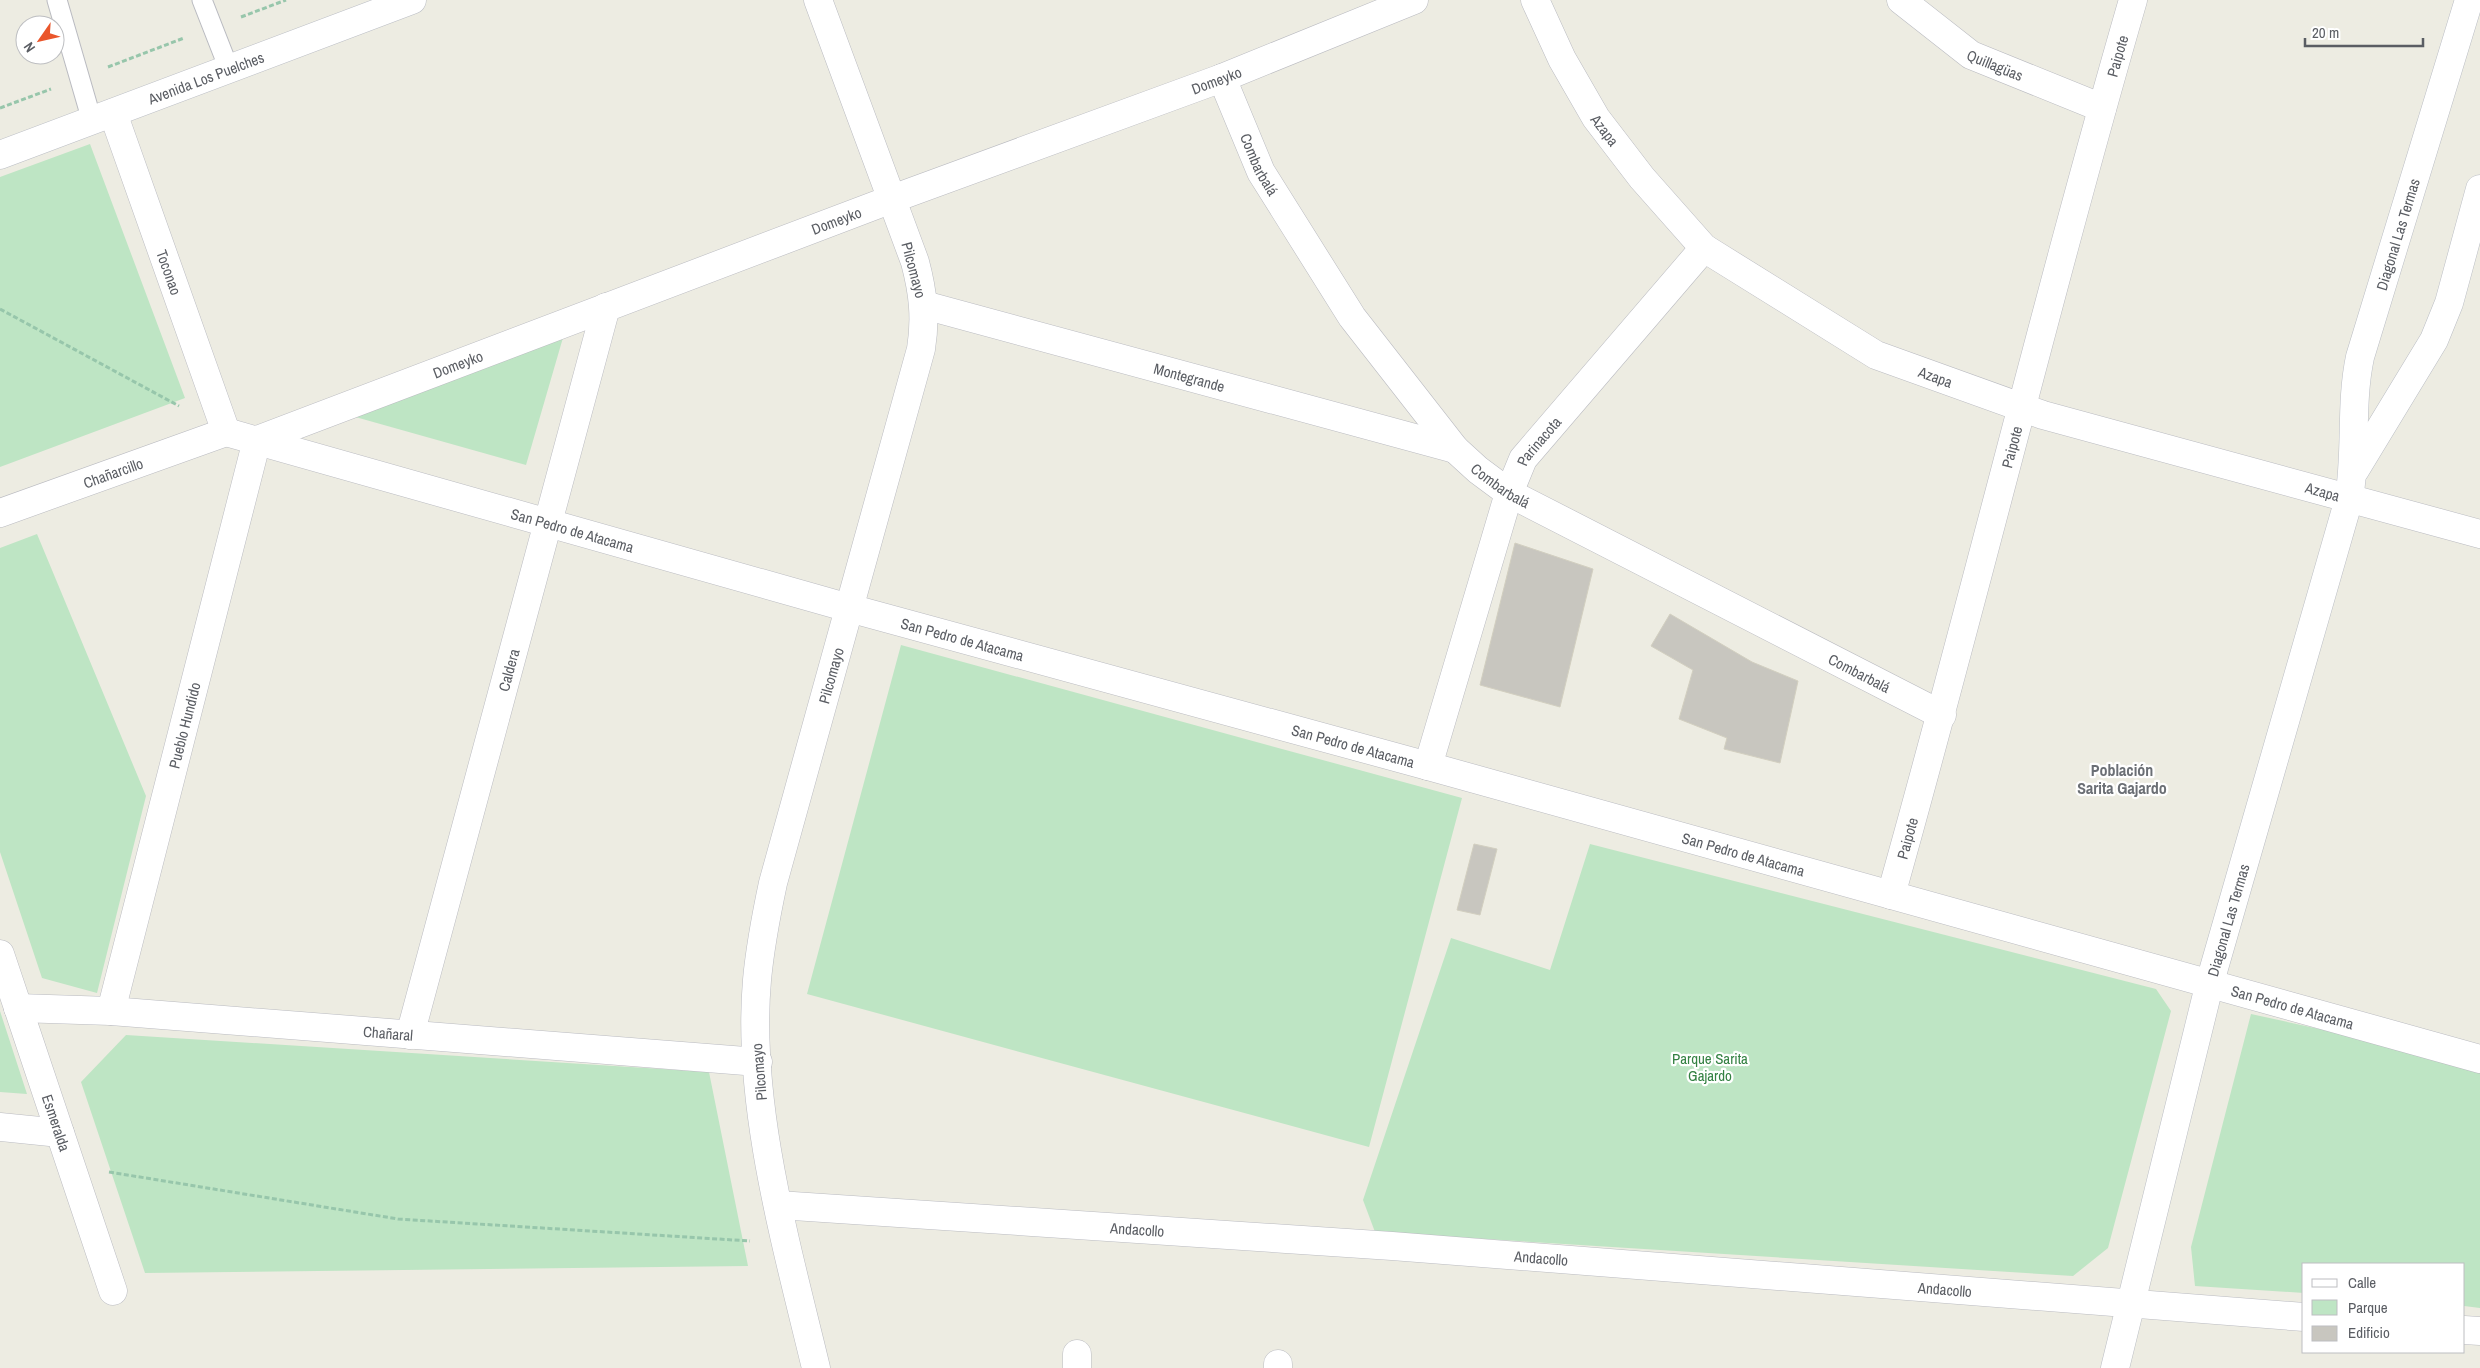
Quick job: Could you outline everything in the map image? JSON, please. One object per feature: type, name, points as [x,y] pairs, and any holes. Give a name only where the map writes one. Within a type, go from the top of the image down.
[{"type":"street","name":"Avenida Los Puelches","points":[[0,155],[412,0]]},
{"type":"street","name":"Pilcomayo","points":[[816,1368],[786,1243],[764,1131],[758,1062],[757,982],[763,932],[773,883],[921,349],[924,326],[924,305],[915,262],[818,0]]},
{"type":"street","name":"Domeyko","points":[[257,440],[892,199],[1222,78],[1414,0]]},
{"type":"street","name":"Azapa","points":[[1535,0],[1562,59],[1596,118],[1642,178],[1704,248],[1876,355],[2022,408],[2351,486],[2480,534]]},
{"type":"street","name":"Quillagüas","points":[[1900,0],[1971,55],[2102,108]]},
{"type":"street","name":"Paipote","points":[[1891,895],[1942,715],[2102,108],[2133,0]]},
{"type":"street","name":"Diagonal Las Termas","points":[[2115,1368],[2210,982],[2351,486],[2355,443],[2353,412],[2355,383],[2360,357],[2469,0]]},
{"type":"street","name":"Combarbalá","points":[[1222,78],[1261,172],[1352,317],[1455,449],[1478,470],[1509,493],[1942,715]]},
{"type":"street","name":"Toconao","points":[[102,117],[226,432]]},
{"type":"street","name":"Diagonal Las Termas","points":[[2351,486],[2434,340],[2449,303],[2480,189]]},
{"type":"street","name":"Parinacota","points":[[1428,766],[1509,493],[1523,459],[1704,248]]},
{"type":"street","name":"Montegrande","points":[[924,305],[1455,449]]},
{"type":"street","name":"Caldera","points":[[410,1035],[606,307]]},
{"type":"street","name":"San Pedro de Atacama","points":[[226,432],[849,608],[2210,982],[2480,1059]]},
{"type":"street","name":"Chañarcillo","points":[[0,513],[226,432]]},
{"type":"street","name":"Pueblo Hundido","points":[[111,1011],[257,440]]},
{"type":"street","name":"Esmeralda","points":[[0,954],[113,1291]]},
{"type":"street","name":"Chañaral","points":[[18,1008],[111,1011],[758,1062]]},
{"type":"street","points":[[0,1127],[60,1133]]},
{"type":"street","name":"Andacollo","points":[[778,1204],[1392,1246],[2302,1317]]},
{"type":"street","points":[[2465,1330],[2480,1331]]},
{"type":"lane","points":[[57,0],[81,78],[102,117]]},
{"type":"lane","points":[[202,0],[211,28],[229,69]]},
{"type":"path","points":[[0,108],[286,0]]},
{"type":"path","points":[[0,309],[226,432]]},
{"type":"path","points":[[71,1166],[398,1219],[786,1243]]},
{"type":"green space","points":[[90,144],[185,398],[0,467],[0,177]]},
{"type":"green space","points":[[569,317],[526,465],[327,409]]},
{"type":"green space","points":[[37,534],[146,796],[97,993],[42,978],[0,852],[0,548]]},
{"type":"green space","points":[[901,645],[1462,798],[1369,1147],[807,994]]},
{"type":"green space","name":"Parque Sarita Gajardo","points":[[1590,844],[2156,989],[2171,1011],[2108,1248],[2073,1276],[1375,1232],[1363,1200],[1451,938],[1550,970]]},
{"type":"green space","points":[[0,1011],[27,1094],[0,1092]]},
{"type":"green space","points":[[2251,1014],[2480,1064],[2480,1308],[2465,1306],[2465,1263],[2302,1263],[2302,1293],[2195,1286],[2191,1247]]},
{"type":"green space","points":[[126,1035],[709,1072],[748,1266],[145,1273],[81,1082]]},
{"type":"building","points":[[1515,543],[1593,569],[1560,707],[1480,685]]},
{"type":"building","points":[[1670,614],[1752,662],[1798,681],[1780,763],[1724,749],[1727,738],[1679,719],[1693,670],[1651,646]]},
{"type":"building","points":[[1474,844],[1497,849],[1480,915],[1457,910]]},
{"type":"district","name":"Población Sarita Gajardo","points":[[2122,779]]}]
